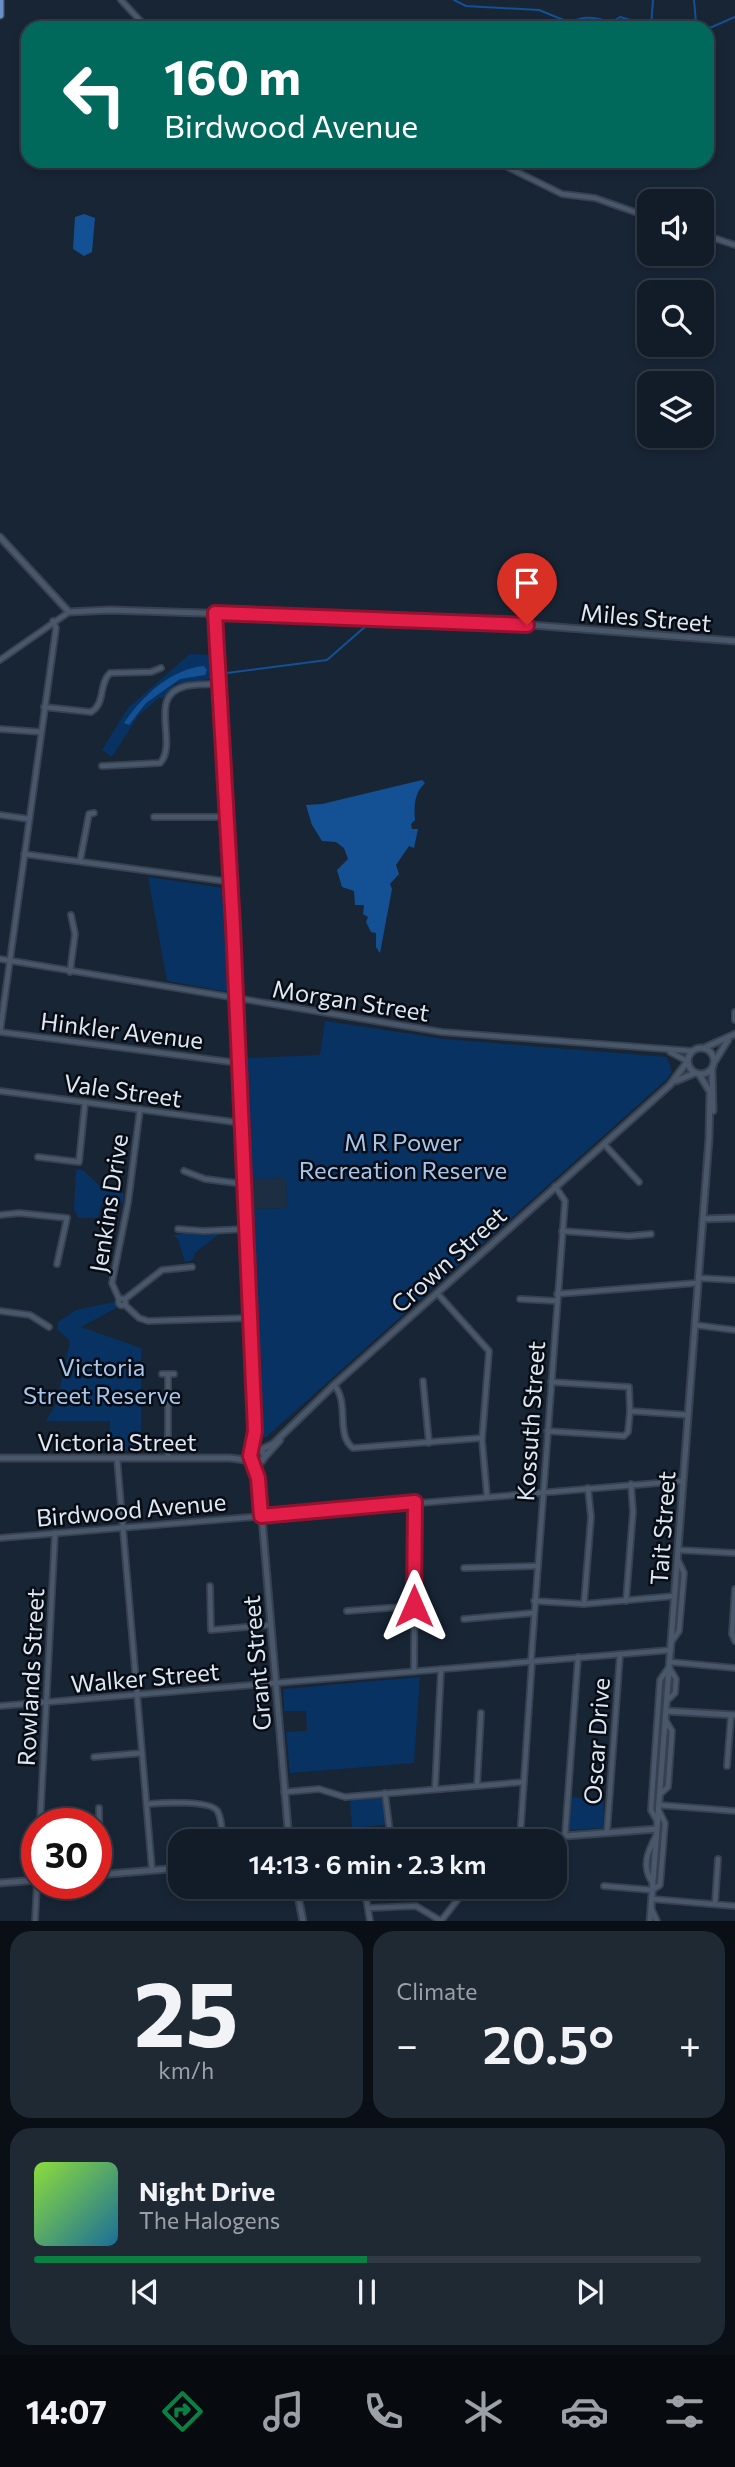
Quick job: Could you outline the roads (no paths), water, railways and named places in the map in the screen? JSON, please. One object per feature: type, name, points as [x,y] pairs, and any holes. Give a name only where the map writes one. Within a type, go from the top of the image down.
[{"type":"highway","points":[[0,0],[0,15]]},
{"type":"street","points":[[121,0],[140,21]]},
{"type":"street","points":[[509,168],[562,194],[595,198],[637,213]]},
{"type":"street","points":[[714,238],[735,245]]},
{"type":"street","points":[[0,537],[67,612],[0,660]]},
{"type":"street","name":"Miles Street","points":[[67,612],[88,609],[506,623],[735,641]]},
{"type":"street","points":[[215,613],[242,1123],[255,1431],[252,1452]]},
{"type":"street","points":[[0,1032],[56,626],[53,621]]},
{"type":"street","points":[[47,625],[53,640]]},
{"type":"street","points":[[44,707],[91,712],[100,704],[104,680],[110,673],[151,672],[161,668]]},
{"type":"street","points":[[102,766],[160,762],[166,755],[164,714],[171,696],[186,686],[219,684]]},
{"type":"street","points":[[0,729],[41,732]]},
{"type":"street","points":[[80,861],[89,814],[94,813]]},
{"type":"street","points":[[0,815],[29,819]]},
{"type":"street","points":[[154,817],[226,817]]},
{"type":"street","points":[[24,853],[231,882]]},
{"type":"street","points":[[70,972],[75,935],[71,915]]},
{"type":"street","name":"Morgan Street","points":[[0,960],[450,1033],[692,1051]]},
{"type":"street","points":[[735,1012],[735,1020]]},
{"type":"street","name":"Hinkler Avenue","points":[[0,1032],[239,1063]]},
{"type":"street","points":[[733,1036],[708,1072],[697,1074],[687,1061],[692,1051],[733,1036]]},
{"type":"street","points":[[701,1047],[711,1052],[714,1064]]},
{"type":"street","name":"Morgan Street","points":[[658,1050],[687,1061]]},
{"type":"street","name":"Crown Street","points":[[260,1450],[271,1446],[334,1385],[670,1085],[687,1061]]},
{"type":"street","name":"Tait Street","points":[[709,1138],[715,1096],[714,1064]]},
{"type":"street","name":"Tait Street","points":[[650,1921],[709,1138],[710,1092],[706,1081],[697,1074]]},
{"type":"street","name":"Crown Street","points":[[670,1085],[697,1074]]},
{"type":"street","name":"Vale Street","points":[[0,1091],[242,1123]]},
{"type":"street","points":[[38,1157],[79,1162],[85,1102]]},
{"type":"street","name":"Jenkins Drive","points":[[140,1109],[128,1203],[112,1283],[123,1301],[139,1318],[148,1321],[250,1318]]},
{"type":"street","points":[[603,1143],[639,1182]]},
{"type":"street","points":[[184,1171],[205,1179],[244,1184]]},
{"type":"street","name":"Kossuth Street","points":[[520,1829],[533,1613],[565,1198],[555,1186]]},
{"type":"street","points":[[0,1215],[19,1213],[67,1218],[57,1264]]},
{"type":"street","points":[[703,1219],[735,1218]]},
{"type":"street","points":[[178,1229],[246,1229]]},
{"type":"street","points":[[562,1231],[629,1236],[651,1234]]},
{"type":"street","points":[[123,1301],[162,1270],[192,1267]]},
{"type":"street","points":[[558,1294],[698,1280],[735,1280]]},
{"type":"street","points":[[437,1293],[489,1351],[482,1438],[487,1496]]},
{"type":"street","points":[[520,1299],[557,1301]]},
{"type":"street","points":[[0,1311],[30,1315],[49,1327]]},
{"type":"street","points":[[695,1325],[735,1329]]},
{"type":"street","points":[[167,1458],[168,1374]]},
{"type":"street","points":[[423,1381],[429,1443]]},
{"type":"street","points":[[547,1431],[626,1435],[630,1411],[631,1391],[627,1386],[551,1382]]},
{"type":"street","points":[[334,1385],[342,1394],[346,1439],[352,1447],[482,1438]]},
{"type":"street","points":[[630,1411],[688,1415]]},
{"type":"street","points":[[255,1431],[260,1450]]},
{"type":"street","name":"Crown Street","points":[[262,1461],[275,1450],[284,1434]]},
{"type":"street","name":"Victoria Street","points":[[230,1458],[260,1450]]},
{"type":"street","name":"Grant Street","points":[[260,1450],[264,1455],[259,1482],[261,1516],[288,1829]]},
{"type":"street","name":"Grant Street","points":[[252,1452],[259,1482]]},
{"type":"street","name":"Victoria Street","points":[[1,1457],[230,1458],[262,1461]]},
{"type":"street","points":[[117,1458],[152,1870]]},
{"type":"street","name":"Birdwood Avenue","points":[[0,1538],[683,1481]]},
{"type":"street","points":[[626,1601],[633,1512],[631,1484]]},
{"type":"street","points":[[584,1604],[591,1517],[588,1488]]},
{"type":"street","points":[[414,1671],[415,1502]]},
{"type":"street","name":"Rowlands Street","points":[[41,1808],[55,1533]]},
{"type":"street","points":[[678,1550],[735,1553]]},
{"type":"street","points":[[671,1643],[679,1630],[684,1573],[677,1559]]},
{"type":"street","points":[[464,1568],[537,1566]]},
{"type":"street","points":[[209,1586],[211,1630],[270,1625]]},
{"type":"street","points":[[735,1589],[732,1634],[735,1640]]},
{"type":"street","points":[[534,1601],[584,1604],[674,1596]]},
{"type":"street","points":[[347,1611],[414,1606]]},
{"type":"street","points":[[464,1619],[533,1613]]},
{"type":"street","name":"Walker Street","points":[[0,1706],[671,1650]]},
{"type":"street","name":"Oscar Drive","points":[[607,1832],[620,1654]]},
{"type":"street","points":[[566,1829],[578,1657]]},
{"type":"street","points":[[658,1821],[651,1810],[660,1680],[669,1666],[735,1668]]},
{"type":"street","points":[[435,1789],[441,1669]]},
{"type":"street","points":[[666,1711],[733,1715],[727,1766]]},
{"type":"street","points":[[477,1786],[481,1713]]},
{"type":"street","points":[[94,1757],[142,1753]]},
{"type":"street","points":[[284,1792],[318,1788],[342,1797],[524,1782]]},
{"type":"street","points":[[385,1793],[390,1829]]},
{"type":"street","points":[[147,1804],[183,1801],[215,1808],[219,1814],[221,1829]]},
{"type":"street","points":[[604,1886],[660,1884],[665,1824],[659,1807],[735,1811]]},
{"type":"street","points":[[567,1836],[607,1832],[657,1832]]},
{"type":"street","points":[[715,1904],[719,1858]]},
{"type":"street","points":[[112,1874],[168,1869]]},
{"type":"street","points":[[0,1883],[21,1882]]},
{"type":"street","points":[[35,1921],[36,1899]]},
{"type":"street","points":[[299,1899],[303,1921]]},
{"type":"street","points":[[366,1899],[370,1921]]},
{"type":"street","points":[[368,1908],[416,1906],[428,1910],[441,1921],[458,1899]]},
{"type":"street","points":[[652,1899],[735,1906]]},
{"type":"street","points":[[651,1907],[657,1921]]},
{"type":"waterway","points":[[454,0],[466,6],[539,10],[566,21]]},
{"type":"waterway","points":[[651,21],[653,0]]},
{"type":"waterway","points":[[694,0],[696,21]]},
{"type":"waterway","points":[[613,21],[620,17],[634,21]]},
{"type":"waterway","points":[[714,26],[735,17]]},
{"type":"waterway","points":[[576,21],[590,18],[606,21]]},
{"type":"waterway","points":[[227,673],[327,660],[367,625],[415,625]]},
{"type":"park label","name":"M R Power Recreation Reserve","points":[[403,1155]]},
{"type":"park label","name":"Victoria Street Reserve","points":[[102,1380]]}]
